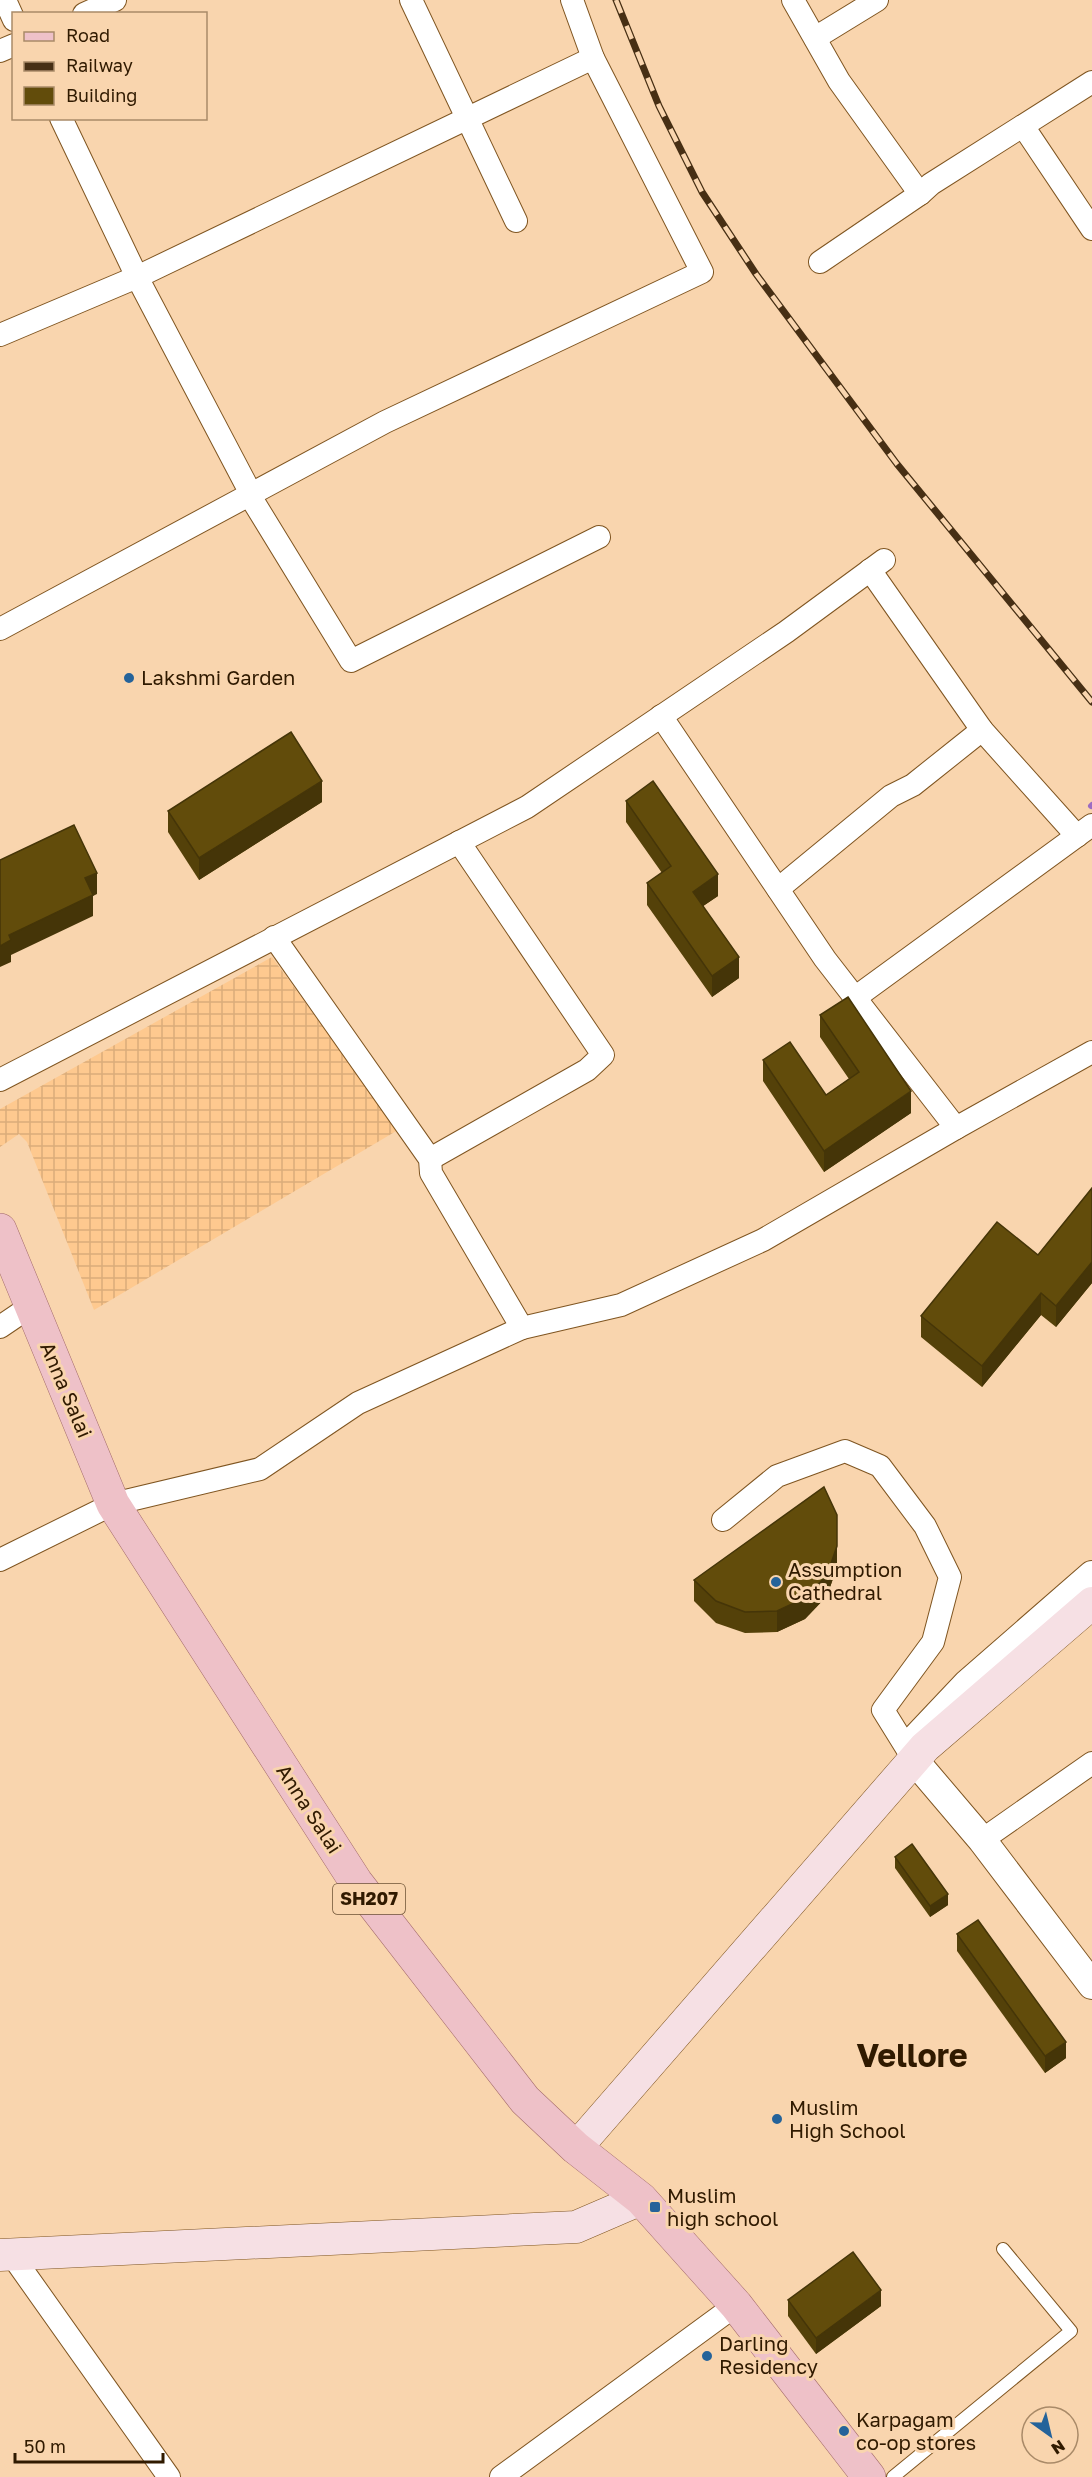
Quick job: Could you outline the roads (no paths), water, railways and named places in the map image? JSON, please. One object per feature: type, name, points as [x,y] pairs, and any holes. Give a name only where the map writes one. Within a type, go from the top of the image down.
[{"type":"main road","name":"Anna Salai","points":[[0,1230],[113,1504],[356,1882],[525,2100],[576,2148],[641,2199],[736,2305],[869,2477]]},
{"type":"main road","points":[[576,2148],[939,1733],[1092,1603]]},
{"type":"main road","points":[[6,2255],[576,2227],[641,2199]]},
{"type":"street","points":[[4,0],[12,16]]},
{"type":"street","points":[[88,12],[115,0]]},
{"type":"street","points":[[411,0],[516,221]]},
{"type":"street","points":[[0,629],[385,422],[702,272],[593,58],[572,0]]},
{"type":"street","points":[[793,0],[840,81],[920,194]]},
{"type":"street","points":[[815,38],[877,0]]},
{"type":"street","points":[[0,335],[137,277],[593,58]]},
{"type":"street","points":[[819,262],[920,194],[931,184],[1092,82]]},
{"type":"street","points":[[62,120],[137,277],[252,494],[250,496],[351,661],[599,537]]},
{"type":"street","points":[[1023,126],[1092,229]]},
{"type":"street","points":[[0,1080],[527,807],[786,632],[877,565],[982,730],[1084,831],[856,997]]},
{"type":"street","points":[[661,716],[825,959],[956,1128]]},
{"type":"street","points":[[778,889],[891,796],[913,785],[982,730]]},
{"type":"street","points":[[430,1159],[587,1070],[603,1055],[459,842]]},
{"type":"street","points":[[274,937],[430,1159],[431,1173],[522,1328]]},
{"type":"street","points":[[0,1560],[113,1504],[260,1469],[358,1403],[522,1328],[621,1305],[753,1245],[1092,1052]]},
{"type":"street","points":[[0,1328],[31,1306]]},
{"type":"street","points":[[723,1520],[777,1476],[845,1450],[880,1466],[925,1526],[950,1577],[933,1642],[883,1710],[914,1760],[982,1840],[1092,1985]]},
{"type":"street","points":[[914,1760],[911,1749],[915,1739],[967,1683],[1092,1575]]},
{"type":"street","points":[[982,1840],[1092,1763]]},
{"type":"street","points":[[6,2255],[169,2477]]},
{"type":"street","points":[[501,2477],[736,2305]]},
{"type":"lane","points":[[893,2477],[1071,2331],[1003,2248]]},
{"type":"railway","points":[[616,0],[659,106],[702,192],[756,274],[897,464],[1092,702]]},
{"type":"place","name":"Lakshmi Garden","points":[[129,678]]},
{"type":"place","name":"Assumption Cathedral","points":[[776,1582]]},
{"type":"place","name":"Muslim High School","points":[[777,2119]]},
{"type":"place","name":"Muslim high school","points":[[655,2207]]},
{"type":"place","name":"Darling Residency","points":[[707,2356]]},
{"type":"place","name":"Karpagam co-op stores","points":[[844,2431]]},
{"type":"district","name":"Vellore","points":[[912,2056]]}]
